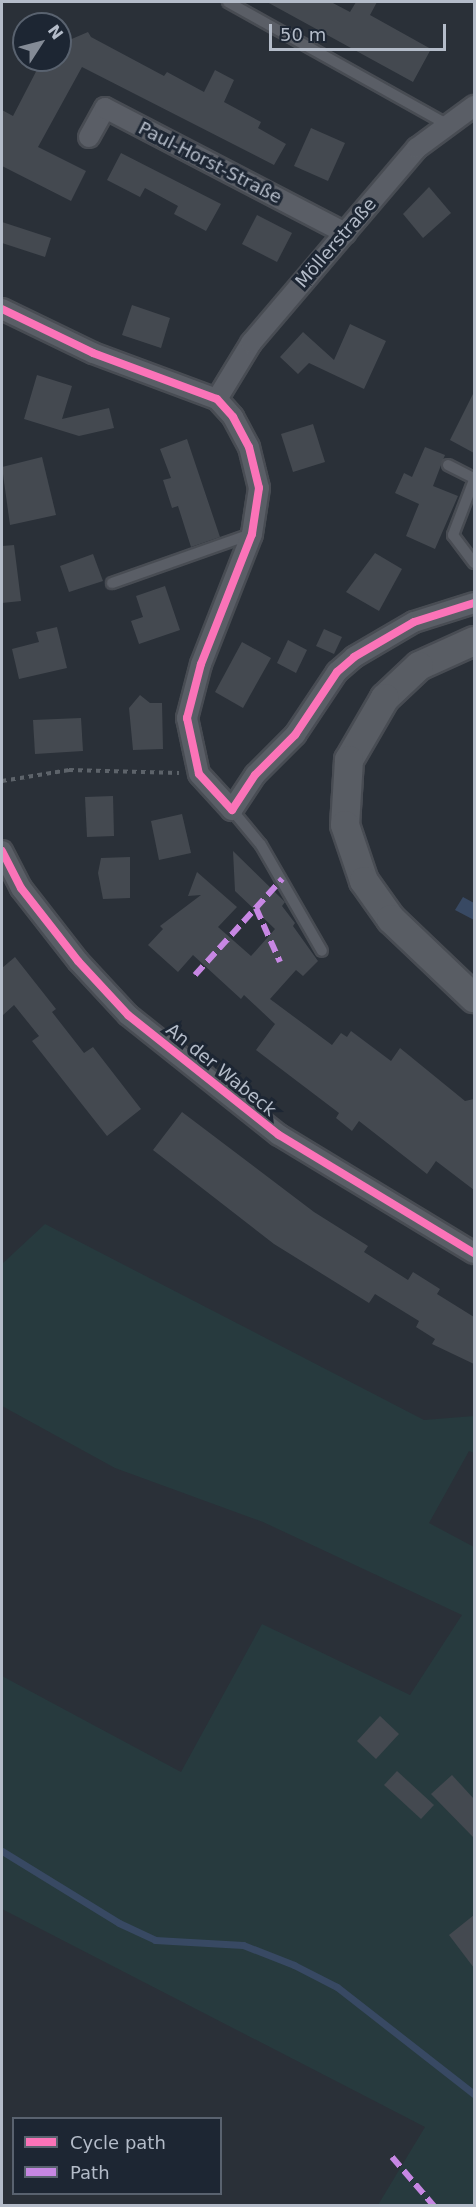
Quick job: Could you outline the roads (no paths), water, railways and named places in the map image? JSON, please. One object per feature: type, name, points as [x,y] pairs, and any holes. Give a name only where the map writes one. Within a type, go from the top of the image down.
[{"type":"main road","points":[[474,642],[419,666],[385,698],[349,760],[345,825],[364,881],[391,919],[474,998]]},
{"type":"street","name":"Möllerstraße","points":[[217,399],[251,343],[417,148],[446,124],[474,106]]},
{"type":"street","name":"Paul-Horst-Straße","points":[[89,137],[105,108],[345,233]]},
{"type":"street","points":[[2,309],[93,353],[217,399],[233,417],[249,447],[259,488],[252,534],[201,664],[187,718],[199,774],[232,810],[255,775],[295,735],[337,672],[354,657],[414,622],[474,603]]},
{"type":"street","name":"An der Wabeck","points":[[2,851],[28,897],[78,961],[128,1015],[279,1135],[474,1253]]},
{"type":"lane","points":[[228,2],[446,124]]},
{"type":"lane","points":[[448,465],[474,479],[453,535],[474,563]]},
{"type":"lane","points":[[112,582],[252,534]]},
{"type":"lane","points":[[232,810],[261,845],[322,951]]},
{"type":"water","points":[[463,897],[474,903],[474,920],[455,910]]},
{"type":"waterway","points":[[2,1851],[119,1923],[155,1940],[243,1945],[294,1965],[337,1987],[474,2094]]}]
